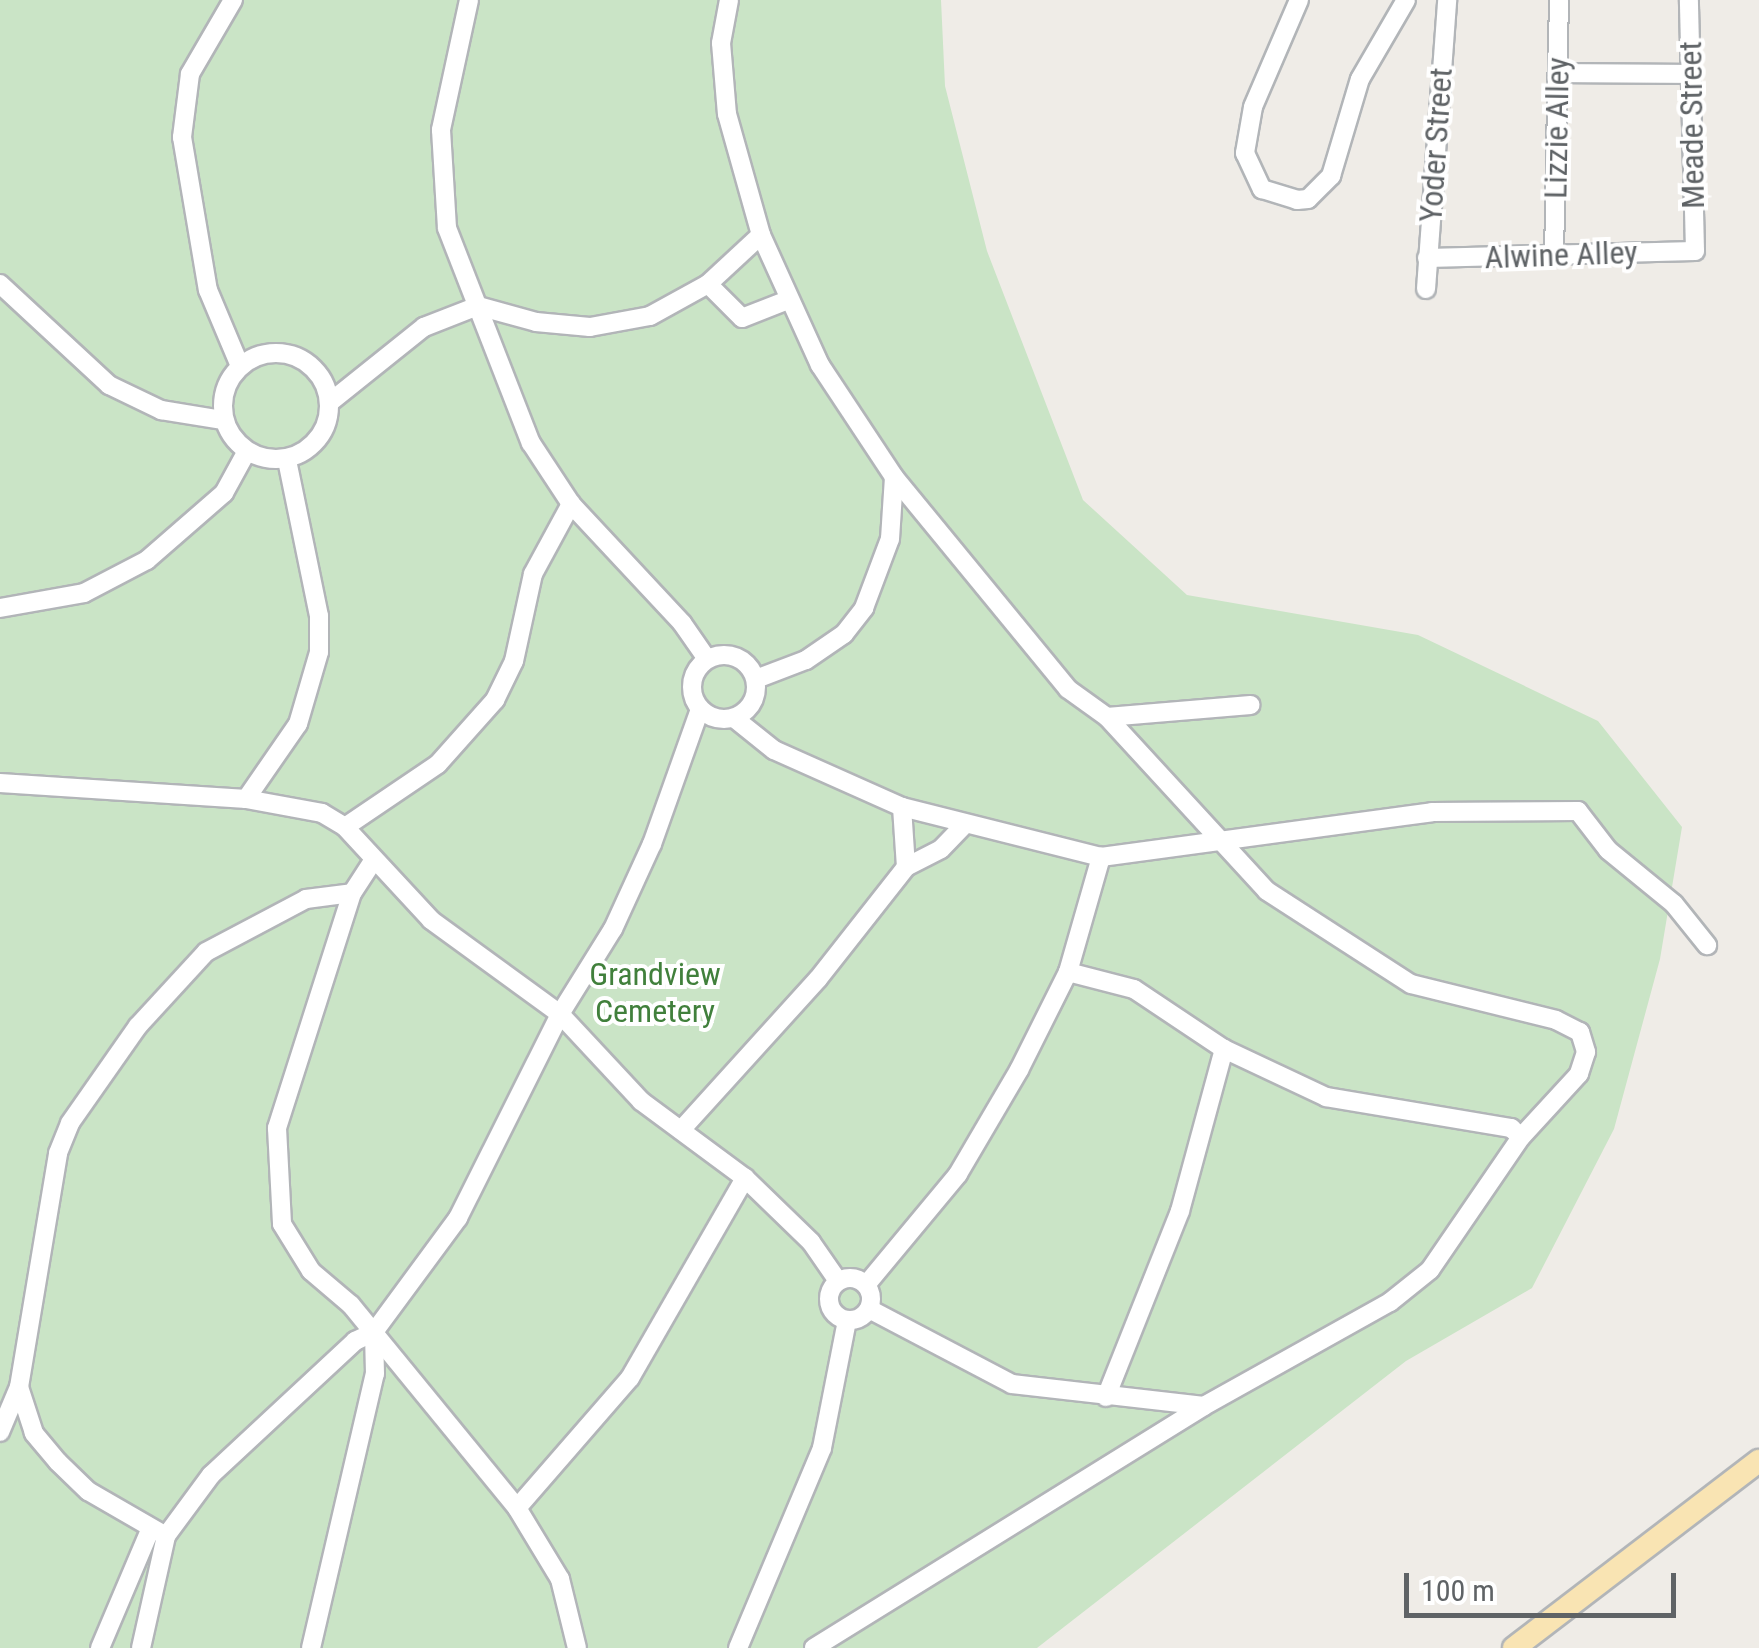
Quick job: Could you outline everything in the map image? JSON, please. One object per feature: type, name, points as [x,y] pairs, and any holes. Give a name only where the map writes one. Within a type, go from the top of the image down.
[{"type":"main road","points":[[1514,1648],[1759,1461]]},
{"type":"street","points":[[233,0],[190,74],[182,138],[208,290],[240,366]]},
{"type":"street","points":[[469,0],[441,130],[440,176],[447,228],[511,404],[571,504],[682,623],[707,659]]},
{"type":"street","points":[[729,0],[720,43],[727,114],[761,236],[820,365],[894,477],[1068,689],[1107,717],[1220,842],[1302,918],[1410,984],[1521,1008],[1580,1032],[1586,1052],[1579,1074],[1520,1137],[1430,1270],[1310,1351],[1204,1406],[814,1648]]},
{"type":"street","points":[[1298,0],[1253,107],[1245,153],[1262,189],[1296,200],[1308,199],[1331,176],[1360,78],[1406,0]]},
{"type":"street","name":"Yoder Street","points":[[1426,289],[1447,0]]},
{"type":"street","name":"Lizzie Alley","points":[[1554,257],[1559,0]]},
{"type":"street","name":"Meade Street","points":[[1690,0],[1694,250]]},
{"type":"street","points":[[1558,73],[1690,74]]},
{"type":"street","points":[[328,403],[424,327],[478,306],[536,322],[590,327],[650,316],[708,284],[761,236]]},
{"type":"street","name":"Alwine Alley","points":[[1427,258],[1694,250]]},
{"type":"street","points":[[0,284],[108,385],[162,410],[223,420]]},
{"type":"street","points":[[708,284],[742,318],[788,300]]},
{"type":"street","points":[[290,355],[320,376],[328,403],[316,442],[287,460],[247,452],[223,420],[222,397],[240,366],[255,356],[290,355]]},
{"type":"street","points":[[0,608],[84,593],[147,560],[224,492],[247,452]]},
{"type":"street","points":[[246,799],[298,724],[319,652],[319,616],[287,460]]},
{"type":"street","points":[[756,679],[806,660],[844,634],[864,608],[878,587],[890,539],[894,477]]},
{"type":"street","points":[[346,827],[438,764],[495,700],[514,661],[534,574],[571,504]]},
{"type":"street","points":[[707,659],[736,656],[756,679]]},
{"type":"street","points":[[100,1648],[158,1532],[211,1475],[355,1341],[374,1332],[458,1218],[560,1014],[613,929],[644,861],[700,709],[692,682],[707,659]]},
{"type":"street","points":[[734,718],[748,709],[756,679]]},
{"type":"street","points":[[1107,717],[1250,705]]},
{"type":"street","points":[[700,709],[734,718],[774,750],[902,808],[1101,857],[1432,812],[1578,811],[1608,850],[1674,904],[1707,945]]},
{"type":"street","points":[[0,783],[295,804],[346,827],[373,862],[476,957],[560,1014],[641,1101],[745,1178],[812,1242],[838,1281],[866,1285]]},
{"type":"street","points":[[902,808],[906,867]]},
{"type":"street","points":[[681,1130],[818,979],[906,867],[941,849],[963,826]]},
{"type":"street","points":[[869,1310],[866,1285],[958,1174],[1068,972],[1101,857]]},
{"type":"street","points":[[373,862],[352,893],[278,1128],[276,1169],[282,1224],[312,1270],[374,1332],[517,1508],[560,1579],[577,1648]]},
{"type":"street","points":[[0,1432],[19,1387],[58,1153],[70,1123],[166,990],[206,952],[306,899],[352,893]]},
{"type":"street","points":[[1068,972],[1134,989],[1224,1049],[1326,1096],[1511,1128],[1520,1137]]},
{"type":"street","points":[[1106,1396],[1180,1211],[1224,1049]]},
{"type":"street","points":[[517,1508],[630,1378],[745,1178]]},
{"type":"street","points":[[838,1281],[828,1304],[847,1321]]},
{"type":"street","points":[[869,1310],[947,1356],[1012,1384],[1204,1406]]},
{"type":"street","points":[[847,1321],[869,1310]]},
{"type":"street","points":[[738,1648],[822,1448],[847,1321]]},
{"type":"street","points":[[310,1648],[375,1374],[374,1332]]},
{"type":"street","points":[[19,1387],[34,1434],[58,1462],[88,1491],[158,1532]]},
{"type":"street","points":[[141,1648],[158,1532]]},
{"type":"green space","name":"Grandview Cemetery","points":[[0,0],[941,0],[945,86],[987,251],[1083,500],[1187,595],[1418,635],[1598,721],[1682,827],[1660,959],[1614,1129],[1532,1288],[1406,1361],[1037,1648],[0,1648]]}]
